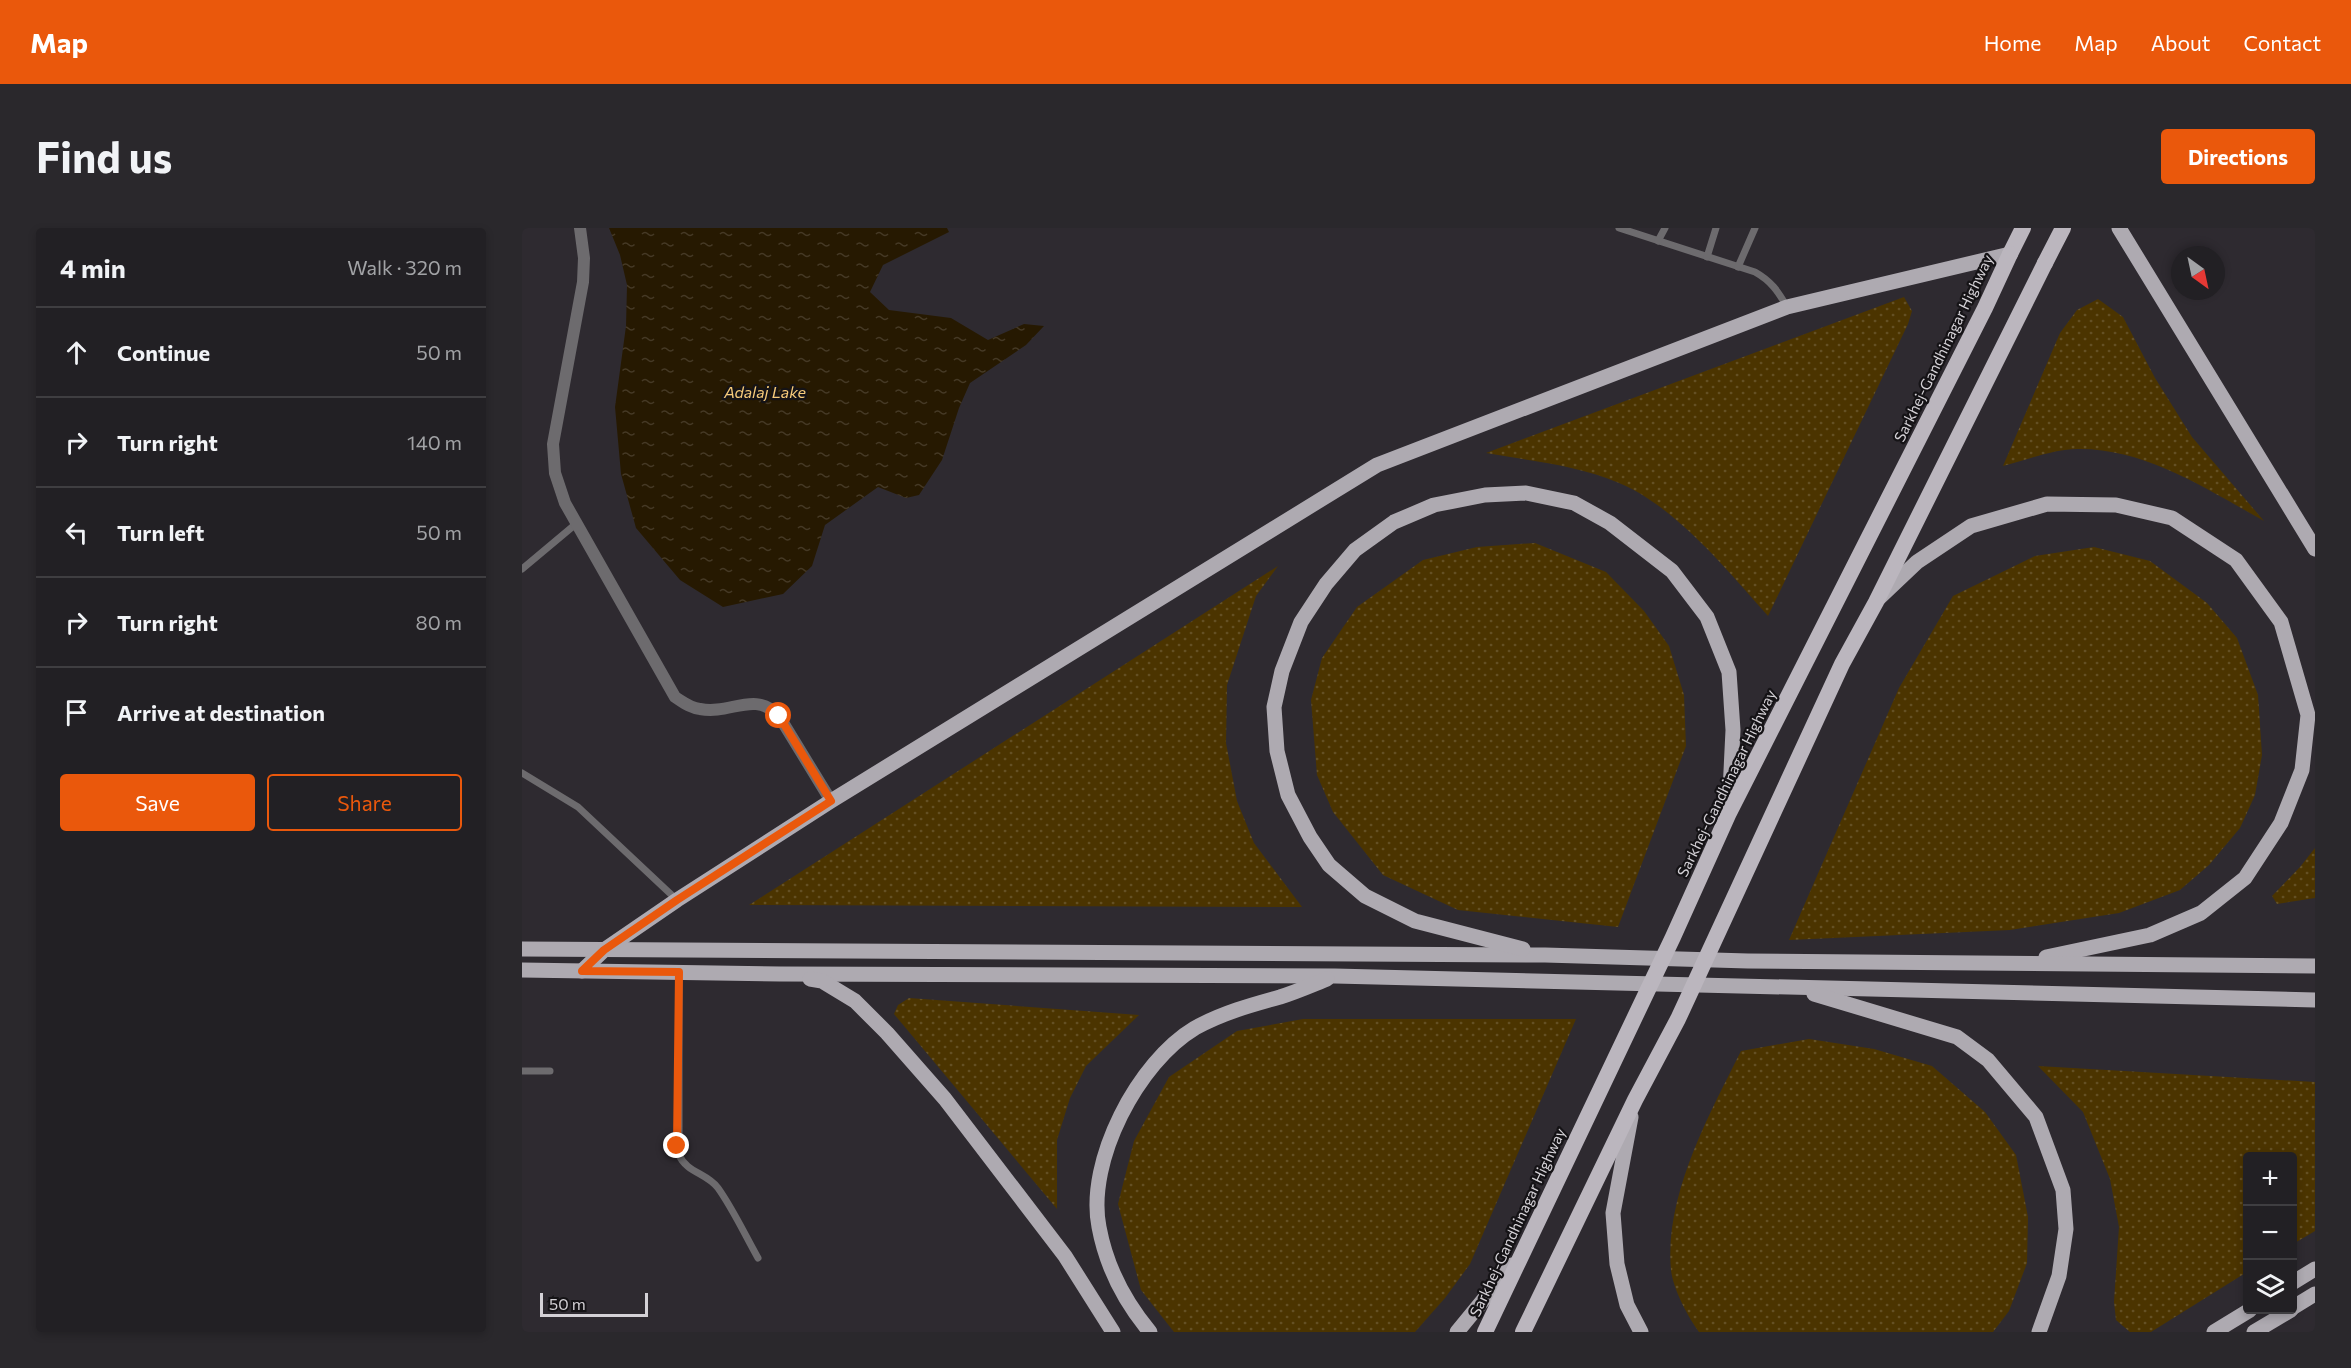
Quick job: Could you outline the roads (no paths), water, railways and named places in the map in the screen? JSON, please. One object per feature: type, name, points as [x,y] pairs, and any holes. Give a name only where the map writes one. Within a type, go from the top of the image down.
[{"type":"highway","name":"Sarkhej-Gandhinagar Highway","points":[[1485,1332],[1673,938],[1728,815],[1980,319],[2023,228]]},
{"type":"highway","points":[[1523,1332],[1635,1100],[1678,1019],[1842,664],[1876,602],[2063,228]]},
{"type":"main road","points":[[2119,228],[2315,549]]},
{"type":"main road","points":[[582,971],[604,950],[677,900],[831,801],[1377,465],[1787,306],[2010,254]]},
{"type":"main road","points":[[1545,955],[1415,921],[1365,896],[1329,865],[1310,837],[1288,795],[1276,751],[1274,707],[1282,671],[1301,622],[1326,584],[1355,550],[1394,522],[1434,505],[1485,495],[1526,493],[1574,503],[1610,523],[1672,571],[1707,617],[1729,672],[1733,730],[1728,815]]},
{"type":"main road","points":[[1876,602],[1917,562],[1971,526],[2048,504],[2116,505],[2172,518],[2236,560],[2282,622],[2308,715],[2302,770],[2281,823],[2245,878],[2201,913],[2150,935],[2020,963]]},
{"type":"main road","points":[[522,949],[1545,955],[1748,961],[2315,966]]},
{"type":"main road","points":[[522,970],[780,974],[1335,976],[2315,1000]]},
{"type":"main road","points":[[780,974],[822,981],[855,1001],[887,1032],[945,1099],[1065,1256],[1113,1332]]},
{"type":"main road","points":[[1150,1332],[1127,1299],[1108,1264],[1098,1225],[1099,1172],[1112,1135],[1128,1101],[1147,1072],[1169,1048],[1194,1029],[1219,1017],[1335,976]]},
{"type":"main road","points":[[1795,988],[1957,1037],[1988,1060],[2036,1117],[2063,1190],[2066,1229],[2060,1276],[2039,1332]]},
{"type":"main road","points":[[1635,1100],[1612,1213],[1617,1264],[1627,1305],[1641,1332]]},
{"type":"main road","points":[[1457,1332],[1522,1252]]},
{"type":"main road","points":[[2297,1280],[2315,1269]]},
{"type":"main road","points":[[2297,1305],[2315,1294]]},
{"type":"main road","points":[[2214,1332],[2243,1314]]},
{"type":"main road","points":[[2254,1332],[2283,1314]]},
{"type":"street","points":[[580,228],[584,258],[583,282],[552,444],[555,473],[565,503],[675,697],[700,710],[717,710],[759,703],[770,707],[779,716],[831,801]]},
{"type":"lane","points":[[1619,228],[1766,278],[1776,287],[1787,306]]},
{"type":"lane","points":[[1658,241],[1665,228]]},
{"type":"lane","points":[[1707,257],[1716,228]]},
{"type":"lane","points":[[1738,267],[1755,228]]},
{"type":"lane","points":[[522,569],[577,523]]},
{"type":"lane","points":[[522,773],[578,807],[677,900]]},
{"type":"lane","points":[[679,972],[679,1155],[687,1167],[707,1177],[718,1188],[758,1258]]},
{"type":"lane","points":[[522,1071],[550,1071]]},
{"type":"water","name":"Adalaj Lake","points":[[609,228],[947,228],[949,232],[883,265],[870,292],[889,310],[951,318],[988,340],[1024,324],[1044,326],[1026,345],[970,383],[942,460],[919,495],[906,498],[878,487],[825,525],[812,566],[783,594],[723,607],[680,580],[636,528],[621,474],[615,407],[626,326],[627,285],[620,255]]}]
